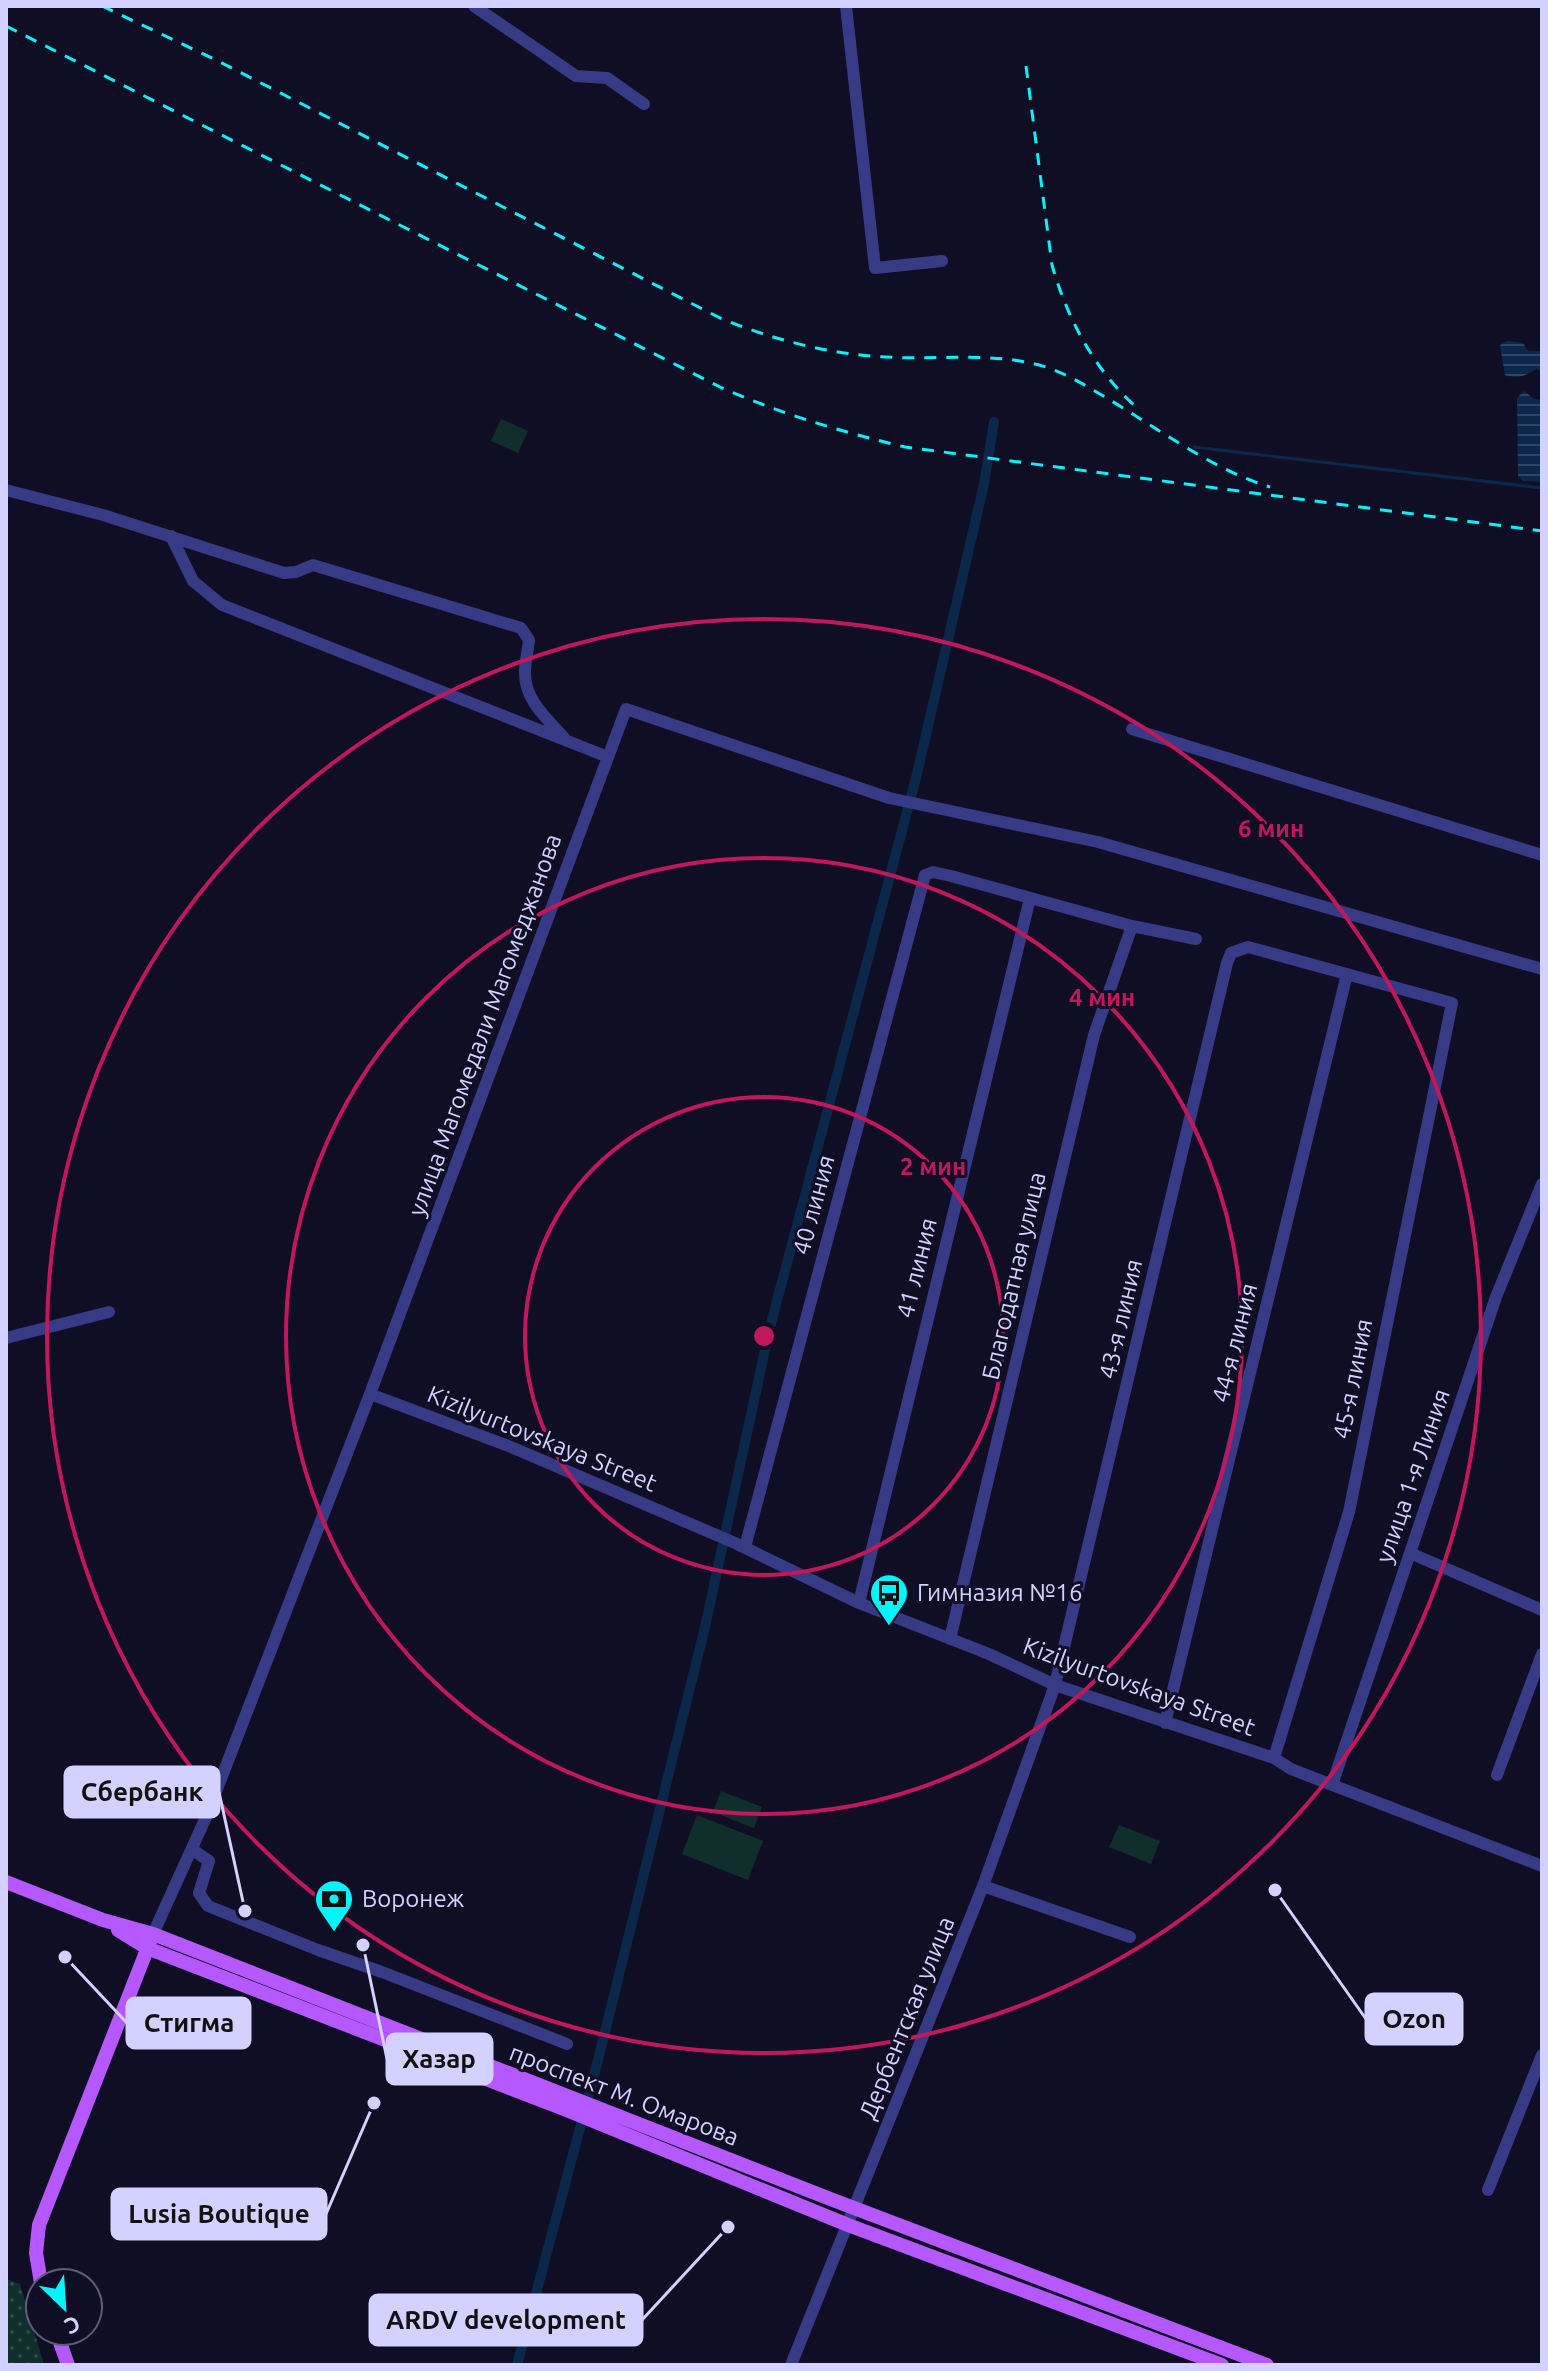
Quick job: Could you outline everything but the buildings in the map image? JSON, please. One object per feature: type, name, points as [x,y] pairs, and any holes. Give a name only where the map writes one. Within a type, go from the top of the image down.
[{"type":"main road","name":"проспект М. Омарова","points":[[6,1882],[566,2103],[848,2225],[1222,2365]]},
{"type":"main road","points":[[38,2267],[36,2253],[39,2225],[150,1941]]},
{"type":"main road","name":"проспект М. Омарова","points":[[593,2114],[855,2209],[1267,2365]]},
{"type":"street","points":[[474,6],[576,76],[607,78],[644,104]]},
{"type":"street","points":[[846,6],[875,268],[942,261]]},
{"type":"street","points":[[6,490],[171,536],[284,573],[313,565],[521,628],[529,640],[526,689],[532,702],[567,741]]},
{"type":"street","points":[[171,536],[193,581],[222,605],[608,757]]},
{"type":"street","name":"улица Магомедали Магомеджановa","points":[[150,1941],[193,1850],[370,1394],[626,709],[889,798],[1098,842],[1542,969]]},
{"type":"street","points":[[1132,729],[1542,855]]},
{"type":"street","name":"40 линия","points":[[740,1545],[925,875],[933,872],[1030,898]]},
{"type":"street","points":[[1030,898],[1132,926],[1196,939]]},
{"type":"street","name":"41 линия","points":[[859,1603],[1030,898]]},
{"type":"street","name":"Благодатная улица","points":[[950,1639],[1094,1035],[1132,926]]},
{"type":"street","name":"43-я линия","points":[[1055,1685],[1231,953],[1248,947],[1347,974]]},
{"type":"street","name":"45-я линия","points":[[1274,1758],[1349,1512],[1452,1003],[1347,974]]},
{"type":"street","name":"44-я линия","points":[[1165,1723],[1347,974]]},
{"type":"street","name":"улица 1-я Линия","points":[[1332,1785],[1496,1297],[1542,1184]]},
{"type":"street","points":[[6,1338],[109,1312]]},
{"type":"street","name":"Kizilyurtovskaya Street","points":[[370,1394],[511,1447],[740,1545],[859,1603],[989,1654],[1055,1685],[1274,1758],[1291,1769],[1542,1866]]},
{"type":"street","points":[[1410,1553],[1542,1610]]},
{"type":"street","points":[[1497,1775],[1542,1654]]},
{"type":"street","name":"Дербентская улица","points":[[791,2365],[983,1886],[1055,1685]]},
{"type":"street","points":[[193,1850],[209,1861],[199,1893],[208,1906],[567,2044]]},
{"type":"street","points":[[983,1886],[1130,1937]]},
{"type":"street","points":[[1488,2190],[1542,2055]]},
{"type":"green space","points":[[501,419],[528,431],[518,453],[491,441]]},
{"type":"green space","points":[[721,1791],[762,1807],[754,1828],[713,1812]]},
{"type":"green space","points":[[697,1815],[763,1841],[748,1880],[682,1854]]},
{"type":"green space","points":[[1119,1825],[1160,1841],[1151,1864],[1109,1847]]},
{"type":"green space","points":[[6,2279],[20,2284],[24,2298],[24,2347],[39,2347],[44,2365],[6,2365]]},
{"type":"water","points":[[1507,341],[1523,343],[1528,351],[1542,351],[1542,372],[1536,369],[1521,376],[1505,375],[1500,345]]},
{"type":"water","points":[[1524,391],[1534,399],[1542,400],[1542,482],[1523,481],[1518,476],[1517,398]]},
{"type":"waterway","points":[[517,2365],[597,2064],[705,1627],[770,1327],[916,778],[984,484],[994,422]]},
{"type":"waterway","points":[[1194,447],[1542,488]]},
{"type":"railway","points":[[102,6],[216,60],[720,318],[781,339],[843,353],[905,358],[1001,359],[1048,368],[1089,387],[1206,459],[1270,487]]},
{"type":"railway","points":[[6,26],[722,388],[812,422],[905,447],[1542,531]]},
{"type":"railway","points":[[1026,66],[1052,265],[1058,285],[1084,342],[1107,376],[1135,406]]},
{"type":"place","name":"Гимназия №16","points":[[889,1627]]},
{"type":"place","name":"Ozon","points":[[1275,1890]]},
{"type":"place","name":"Сбербанк","points":[[245,1911]]},
{"type":"place","name":"Воронеж","points":[[334,1933]]},
{"type":"place","name":"Хазар","points":[[363,1945]]},
{"type":"place","name":"Стигма","points":[[65,1957]]},
{"type":"place","name":"Lusia Boutique","points":[[374,2103]]},
{"type":"place","name":"ARDV development","points":[[728,2227]]}]
